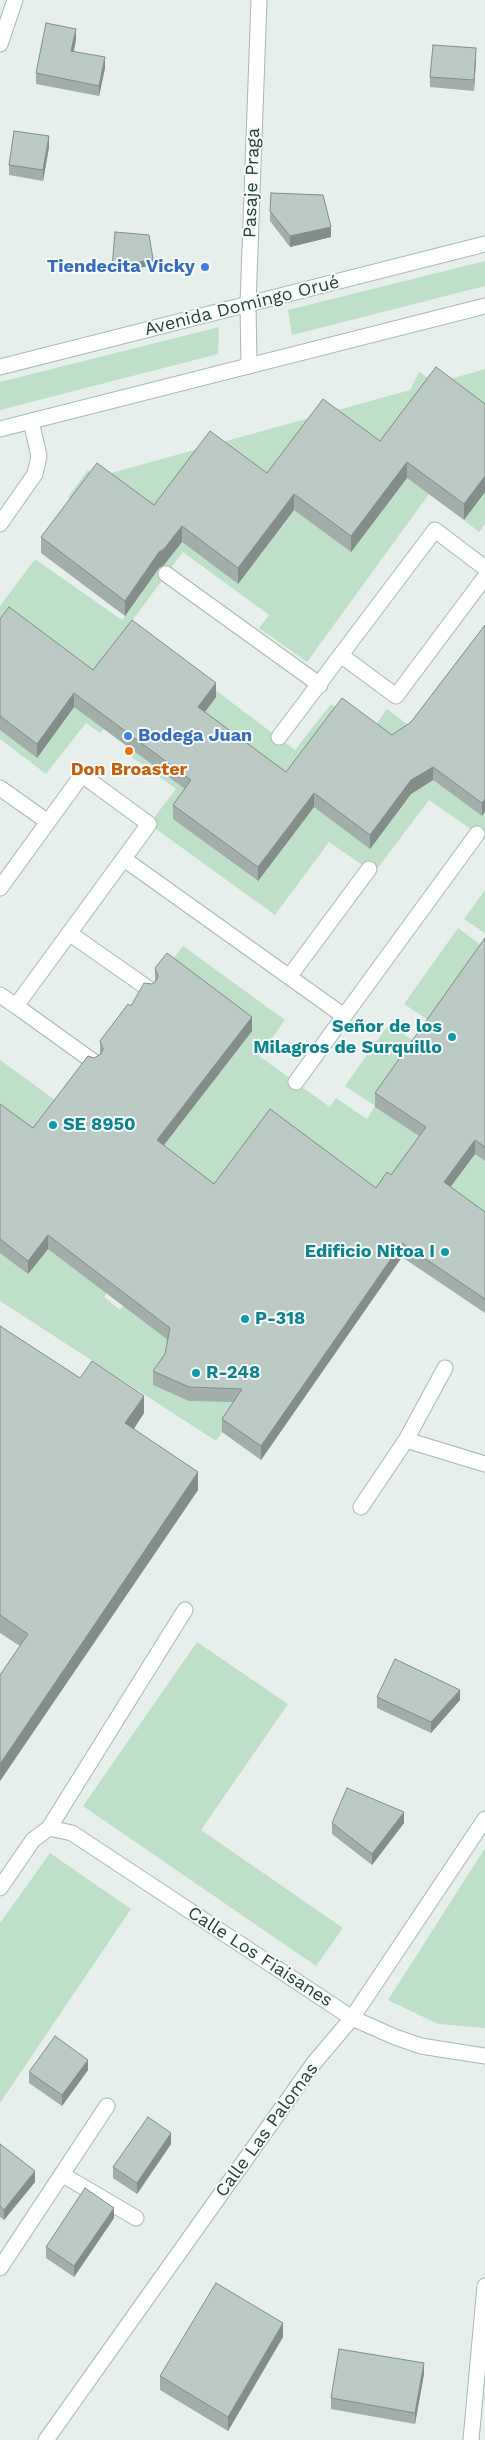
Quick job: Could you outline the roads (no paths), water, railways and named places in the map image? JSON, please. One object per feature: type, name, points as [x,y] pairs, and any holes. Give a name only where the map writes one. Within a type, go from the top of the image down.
[{"type":"street","points":[[0,44],[15,0]]},
{"type":"street","name":"Pasaje Praga","points":[[249,366],[248,304],[259,0]]},
{"type":"street","name":"Avenida Domingo Orué","points":[[0,368],[485,244]]},
{"type":"street","points":[[0,429],[485,306]]},
{"type":"street","points":[[0,524],[35,474],[39,456],[31,421]]},
{"type":"street","points":[[279,738],[435,530],[485,568]]},
{"type":"street","points":[[166,574],[320,684]]},
{"type":"street","points":[[342,656],[396,696],[485,577]]},
{"type":"street","points":[[0,888],[82,775],[149,824],[16,1006]]},
{"type":"street","points":[[0,788],[48,822]]},
{"type":"street","points":[[296,1082],[478,834]]},
{"type":"street","points":[[124,859],[344,1016]]},
{"type":"street","points":[[289,977],[369,870]]},
{"type":"street","points":[[69,933],[149,990]]},
{"type":"street","points":[[0,995],[94,1062]]},
{"type":"street","points":[[361,1507],[406,1440],[444,1368]]},
{"type":"street","points":[[406,1440],[485,1464]]},
{"type":"street","points":[[0,1888],[33,1840],[49,1828],[185,1610]]},
{"type":"street","name":"Calle Las Palomas","points":[[46,2440],[314,2063],[352,2018],[485,1819]]},
{"type":"street","name":"Calle Los Fiaisanes","points":[[49,1828],[72,1833],[352,2018],[421,2046],[485,2056]]},
{"type":"street","points":[[0,2268],[107,2106]]},
{"type":"street","points":[[63,2175],[136,2218]]},
{"type":"street","points":[[471,2440],[485,2286]]},
{"type":"place","name":"Tiendecita Vicky","points":[[205,267]]},
{"type":"place","name":"Bodega Juan","points":[[128,736]]},
{"type":"place","name":"Don Broaster","points":[[129,751]]},
{"type":"place","name":"Señor de los Milagros de Surquillo","points":[[452,1037]]},
{"type":"place","name":"SE 8950","points":[[53,1125]]},
{"type":"place","name":"Edificio Nitoa I","points":[[445,1252]]},
{"type":"place","name":"P-318","points":[[245,1319]]},
{"type":"place","name":"R-248","points":[[196,1373]]}]
